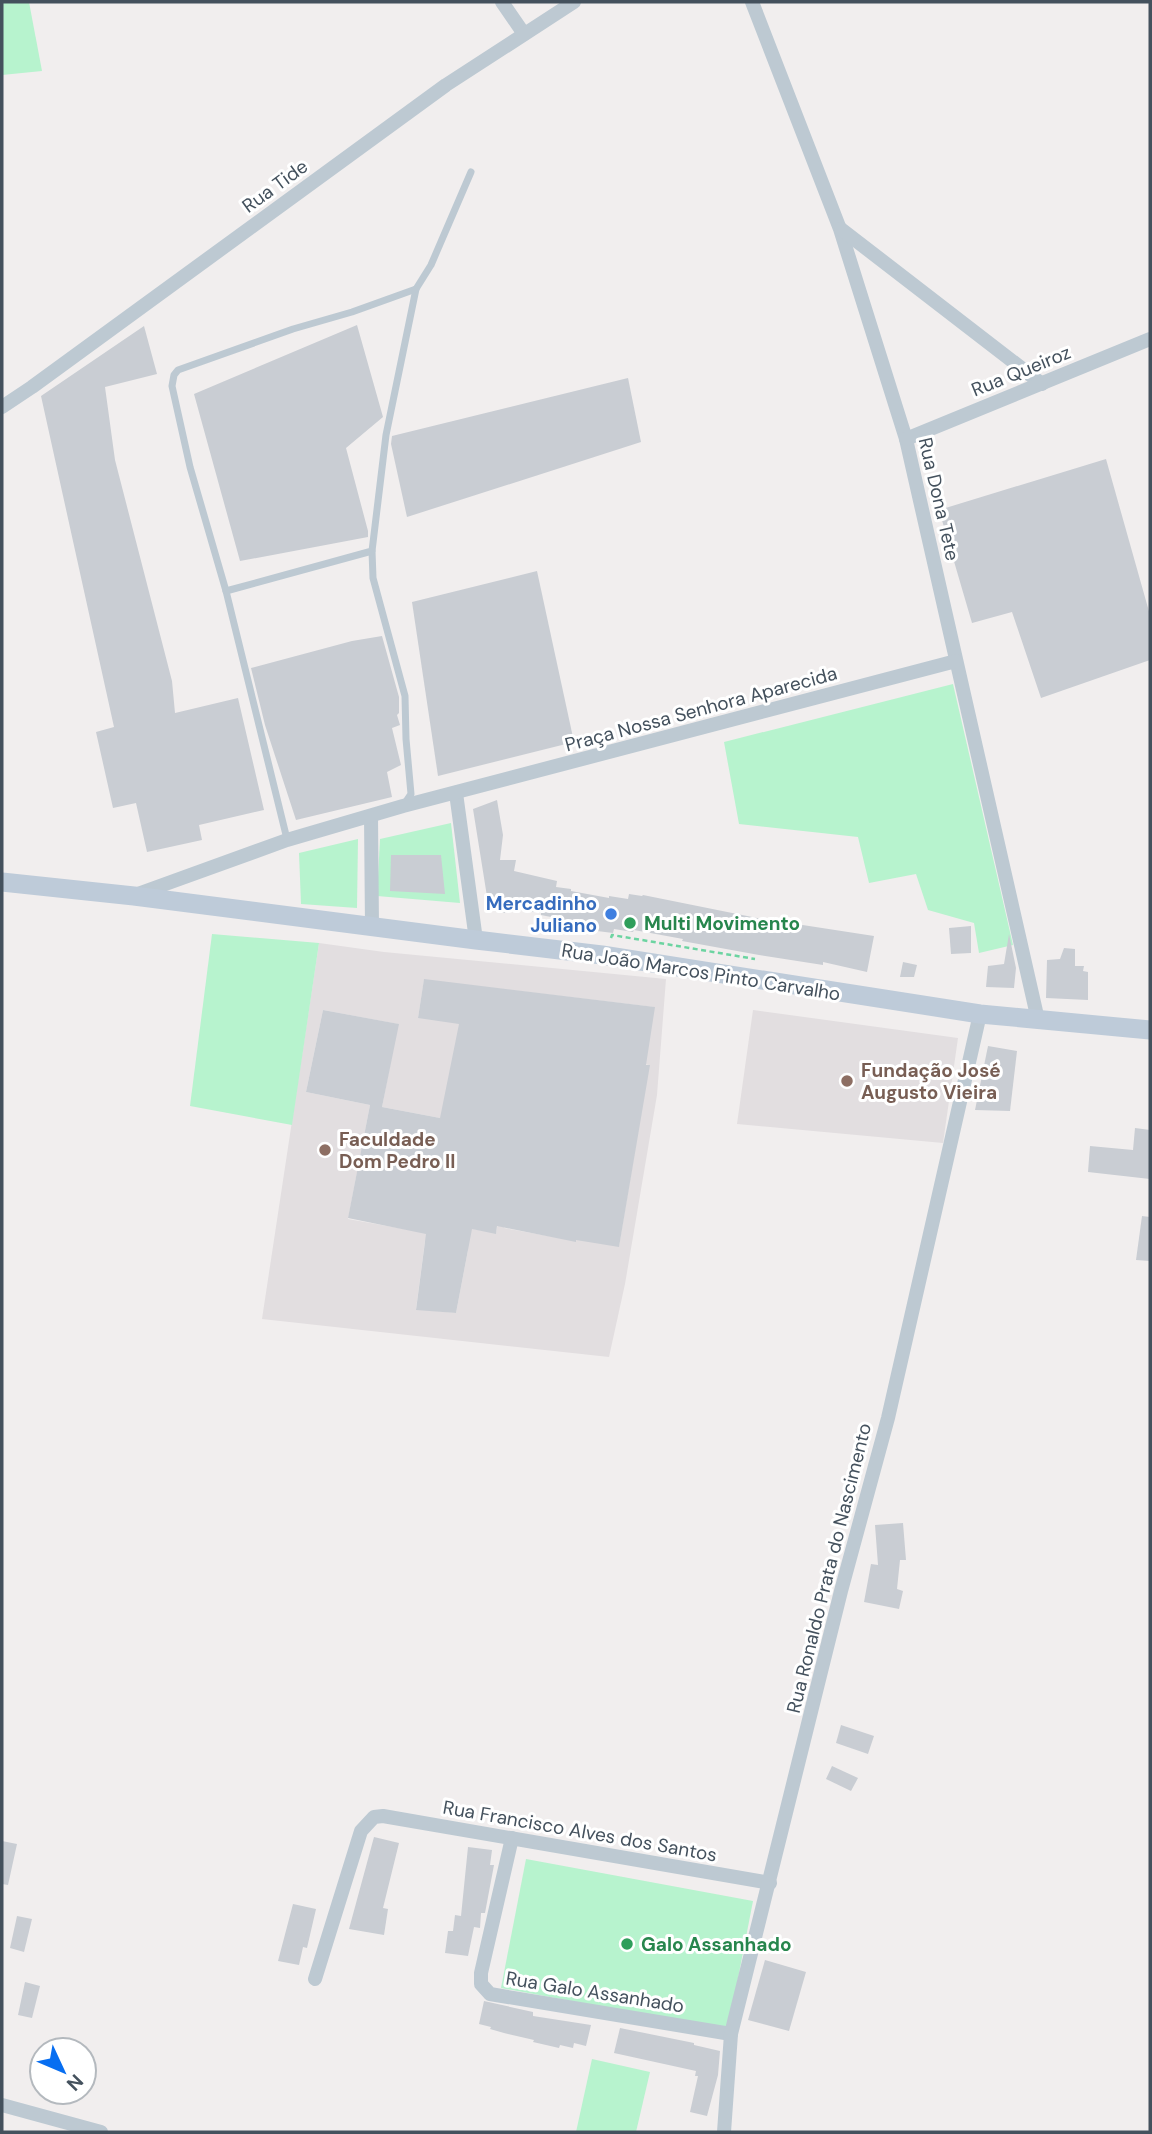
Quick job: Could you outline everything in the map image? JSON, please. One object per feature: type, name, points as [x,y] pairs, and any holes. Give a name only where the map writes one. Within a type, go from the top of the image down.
[{"type":"main road","name":"Rua João Marcos Pinto Carvalho","points":[[2,882],[602,955],[980,1014],[1150,1030]]},
{"type":"street","points":[[502,2],[524,34]]},
{"type":"street","name":"Rua Tide","points":[[2,407],[446,85],[574,2]]},
{"type":"street","name":"Rua Dona Tete","points":[[752,2],[840,229],[906,439],[1038,1020]]},
{"type":"street","points":[[840,229],[1042,384]]},
{"type":"street","name":"Rua Queiroz","points":[[906,439],[1150,340]]},
{"type":"street","name":"Praça Nossa Senhora Aparecida","points":[[134,896],[287,840],[403,806],[956,661]]},
{"type":"street","points":[[456,793],[476,940]]},
{"type":"street","points":[[371,816],[372,927]]},
{"type":"street","name":"Rua Ronaldo Prata do Nascimento","points":[[724,2132],[731,2034],[841,1591],[888,1418],[980,1014]]},
{"type":"street","name":"Rua Francisco Alves dos Santos","points":[[315,1979],[360,1831],[374,1817],[383,1816],[770,1883]]},
{"type":"street","name":"Rua Galo Assanhado","points":[[512,1838],[481,1973],[481,1984],[490,1994],[731,2034]]},
{"type":"street","points":[[2,2105],[101,2132]]},
{"type":"lane","points":[[403,806],[411,794],[405,696],[373,578],[372,551],[386,435],[416,289],[431,265],[471,172]]},
{"type":"lane","points":[[287,840],[226,591],[190,467],[172,386],[174,375],[178,370],[293,329],[416,289]]},
{"type":"lane","points":[[226,591],[372,551]]},
{"type":"shaded area","name":"Faculdade Dom Pedro II","points":[[319,943],[384,952],[666,979],[657,1095],[625,1284],[609,1357],[262,1319]],"holes":[[[424,980],[654,1007],[655,1007],[418,1018]],[[323,1010],[398,1024],[382,1107],[440,1118],[619,1060],[649,1065],[619,1246],[588,1241],[593,1155],[576,1241],[504,1228],[522,1137],[515,1136],[496,1233],[457,1226],[432,1234],[348,1219],[370,1105],[306,1092]],[[425,1241],[468,1250],[456,1313],[416,1309]]]},
{"type":"shaded area","name":"Fundação José Augusto Vieira","points":[[753,1010],[958,1038],[943,1143],[737,1124]]},
{"type":"green space","points":[[2,2],[29,2],[42,71],[2,75]]},
{"type":"green space","points":[[953,684],[1013,945],[979,953],[974,923],[928,910],[916,874],[869,883],[858,837],[739,824],[724,742]]},
{"type":"green space","points":[[451,823],[460,903],[377,896],[380,839]]},
{"type":"green space","points":[[358,839],[357,908],[301,904],[299,853]]},
{"type":"green space","points":[[212,934],[319,943],[292,1125],[190,1106]]},
{"type":"green space","name":"Galo Assanhado","points":[[526,1859],[753,1901],[728,2030],[501,1988]]},
{"type":"green space","points":[[592,2059],[650,2072],[636,2132],[576,2132]]},
{"type":"building","points":[[357,325],[383,417],[346,448],[368,537],[240,561],[194,394]]},
{"type":"building","points":[[144,326],[157,374],[105,387],[115,460],[172,681],[175,713],[238,698],[264,810],[199,825],[202,840],[147,852],[136,803],[113,808],[96,732],[114,727],[41,396]]},
{"type":"building","points":[[628,378],[641,442],[407,517],[391,444],[392,436]]},
{"type":"building","points":[[1106,459],[1150,615],[1150,660],[1041,698],[1012,612],[972,623],[939,510]]},
{"type":"building","points":[[537,571],[574,742],[438,776],[412,602]]},
{"type":"building","points":[[382,636],[399,697],[397,715],[400,725],[392,728],[401,765],[387,772],[392,797],[296,820],[265,725],[251,668],[352,641]]},
{"type":"building","points":[[497,800],[503,835],[500,860],[516,860],[514,871],[557,881],[556,887],[609,898],[628,899],[629,894],[643,895],[757,918],[874,936],[867,972],[823,962],[823,965],[759,955],[634,930],[614,929],[613,933],[596,933],[555,923],[556,918],[541,913],[506,908],[505,913],[489,909],[473,809]]},
{"type":"building","points":[[391,855],[441,855],[445,894],[390,891]]},
{"type":"building","points":[[971,926],[971,953],[951,954],[949,928]]},
{"type":"building","points":[[1009,934],[1016,968],[1014,988],[986,987],[988,966],[1004,964]]},
{"type":"building","points":[[1064,948],[1075,949],[1075,966],[1084,966],[1083,971],[1088,972],[1088,1000],[1046,998],[1047,960],[1060,959]]},
{"type":"building","points":[[903,962],[917,965],[914,977],[900,977]]},
{"type":"building","points":[[424,979],[655,1007],[646,1065],[650,1065],[619,1247],[576,1242],[497,1226],[496,1234],[472,1229],[456,1313],[416,1310],[426,1234],[348,1218],[370,1105],[306,1092],[323,1010],[399,1024],[382,1107],[440,1118],[459,1024],[418,1018]]},
{"type":"building","points":[[988,1046],[1017,1051],[1010,1111],[975,1110]]},
{"type":"building","points":[[1135,1128],[1150,1130],[1150,1179],[1088,1172],[1090,1146],[1133,1150]]},
{"type":"building","points":[[1142,1216],[1150,1217],[1150,1261],[1136,1260]]},
{"type":"building","points":[[903,1523],[906,1560],[900,1560],[897,1589],[903,1591],[899,1609],[864,1602],[871,1564],[878,1565],[875,1525]]},
{"type":"building","points":[[841,1725],[874,1736],[868,1754],[836,1743]]},
{"type":"building","points":[[832,1766],[858,1778],[851,1791],[826,1779]]},
{"type":"building","points":[[374,1837],[399,1843],[383,1908],[388,1909],[384,1935],[349,1929]]},
{"type":"building","points":[[2,1841],[17,1844],[8,1885],[2,1884]]},
{"type":"building","points":[[468,1847],[492,1850],[490,1865],[494,1865],[485,1913],[481,1913],[480,1928],[474,1927],[468,1956],[445,1953],[448,1931],[453,1931],[455,1915],[461,1916]]},
{"type":"building","points":[[293,1904],[316,1909],[307,1948],[303,1947],[299,1965],[278,1961]]},
{"type":"building","points":[[17,1916],[32,1919],[24,1952],[10,1948]]},
{"type":"building","points":[[765,1960],[806,1972],[789,2031],[748,2020]]},
{"type":"building","points":[[25,1982],[40,1986],[32,2018],[18,2015]]},
{"type":"building","points":[[484,2001],[533,2012],[533,2016],[591,2025],[586,2046],[574,2043],[573,2048],[560,2045],[559,2048],[490,2029],[491,2027],[479,2024]]},
{"type":"building","points":[[620,2028],[720,2051],[718,2075],[707,2116],[690,2112],[698,2076],[695,2076],[696,2071],[614,2053]]},
{"type":"place","name":"Mercadinho Juliano","points":[[611,914]]},
{"type":"place","name":"Multi Movimento","points":[[630,923]]},
{"type":"place","name":"Fundação José Augusto Vieira","points":[[847,1081]]},
{"type":"place","name":"Faculdade Dom Pedro II","points":[[325,1150]]},
{"type":"place","name":"Galo Assanhado","points":[[627,1944]]}]
